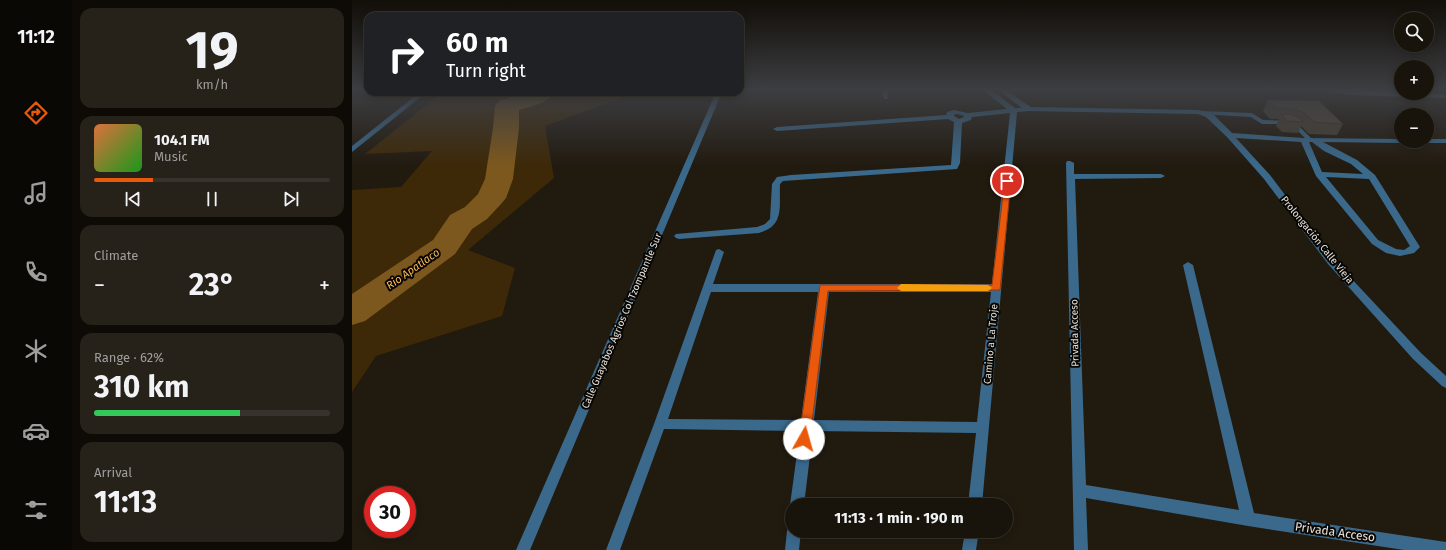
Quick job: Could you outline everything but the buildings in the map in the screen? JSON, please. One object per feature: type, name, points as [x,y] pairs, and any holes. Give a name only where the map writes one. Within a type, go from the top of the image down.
[{"type":"street","points":[[352,150],[396,115]]},
{"type":"street","name":"Calle Guayabos Agrios Col Tzompantle Sur","points":[[523,550],[710,115]]},
{"type":"street","points":[[777,129],[968,118],[968,115],[971,115]]},
{"type":"street","name":"Camino a La Troje","points":[[976,498],[1014,115]]},
{"type":"street","name":"Prolongación Calle Vieja","points":[[1206,115],[1230,135],[1267,177],[1331,262],[1417,356],[1446,383]]},
{"type":"street","points":[[679,236],[759,230],[768,226],[774,220],[776,184],[780,179],[791,177],[954,167],[956,163],[954,119]]},
{"type":"street","points":[[1230,135],[1309,140],[1394,140]]},
{"type":"street","points":[[1309,140],[1354,162],[1372,177],[1415,247],[1410,253],[1401,254],[1385,249],[1375,242],[1319,174],[1309,140]]},
{"type":"street","points":[[1434,141],[1446,141]]},
{"type":"street","name":"Privada Acceso","points":[[1070,163],[1081,550]]},
{"type":"street","points":[[1319,174],[1372,177]]},
{"type":"street","points":[[1071,177],[1161,176]]},
{"type":"street","points":[[613,550],[660,424],[719,252]]},
{"type":"street","points":[[1188,265],[1248,519]]},
{"type":"street","points":[[707,288],[996,288]]},
{"type":"street","points":[[798,498],[824,288]]},
{"type":"street","points":[[660,424],[983,428]]},
{"type":"street","name":"Privada Acceso","points":[[1079,490],[1248,519],[1446,549]]},
{"type":"street","points":[[792,550],[793,538]]},
{"type":"street","points":[[970,550],[971,538]]},
{"type":"lane","points":[[1253,115],[1262,122],[1287,122],[1297,127],[1309,140]]},
{"type":"shaded area","points":[[414,115],[576,115],[545,126],[554,178],[468,250],[515,268],[502,316],[376,356],[352,392],[352,190],[401,187],[432,151],[365,154]]},
{"type":"waterway","name":"Rio Apatlaco","points":[[352,312],[444,247],[461,222],[476,213],[491,198],[499,179],[507,115]]},
{"type":"slow traffic","points":[[901,288],[988,288]]},
{"type":"route","points":[[804,439],[824,288],[996,288],[1007,181]]}]
